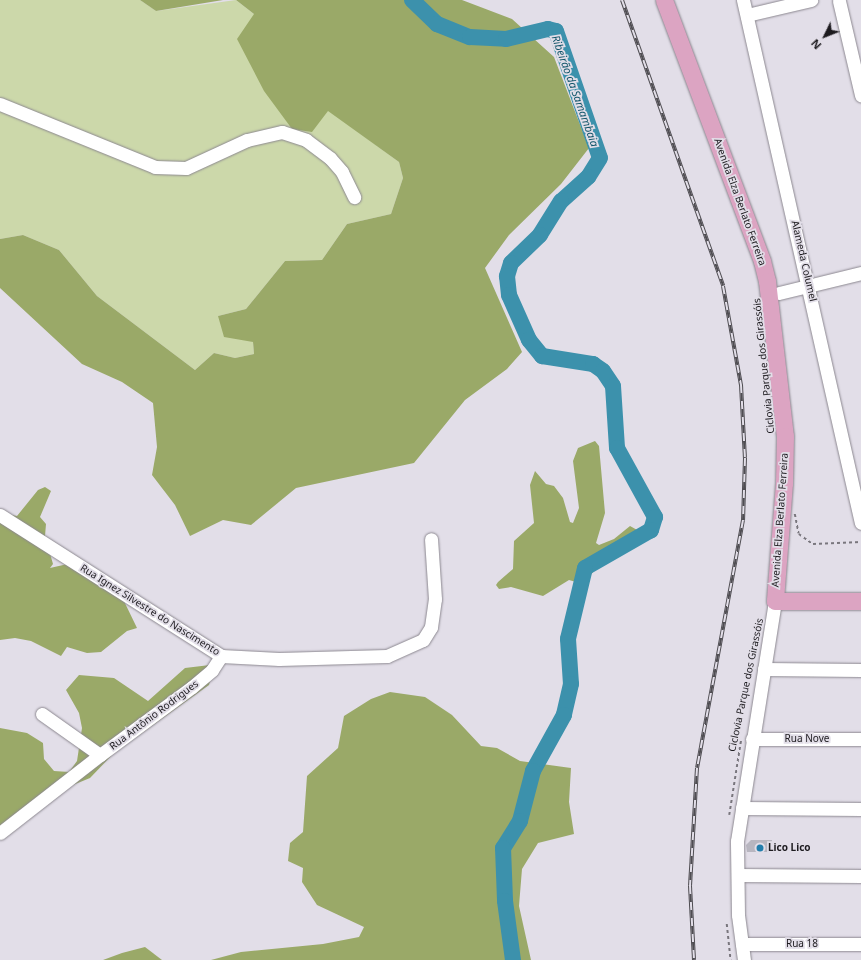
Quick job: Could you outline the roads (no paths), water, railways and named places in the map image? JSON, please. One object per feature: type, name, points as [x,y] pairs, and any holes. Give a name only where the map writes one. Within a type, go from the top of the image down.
[{"type":"main road","name":"Avenida Elza Berlato Ferreira","points":[[664,0],[760,254],[767,281],[785,436],[784,483],[775,601]]},
{"type":"main road","points":[[775,601],[861,601]]},
{"type":"street","name":"Alameda Columel","points":[[743,0],[809,285],[861,523]]},
{"type":"street","points":[[747,15],[811,0]]},
{"type":"street","points":[[837,0],[861,95]]},
{"type":"street","points":[[0,104],[155,167],[186,168],[247,140],[282,132],[306,140],[330,158],[342,172],[354,197]]},
{"type":"street","points":[[778,293],[861,273]]},
{"type":"street","name":"Rua Ignez Silvestre do Nascimento","points":[[0,515],[220,656],[279,659],[387,656],[423,640],[431,626],[435,599],[431,539]]},
{"type":"street","name":"Avenida Elza Berlato Ferreira","points":[[744,960],[737,841],[742,808],[747,738],[764,669],[775,601]]},
{"type":"street","name":"Rua Antônio Rodrigues","points":[[42,714],[100,755],[192,687],[212,670],[220,656]]},
{"type":"street","points":[[764,669],[861,670]]},
{"type":"street","name":"Rua Nove","points":[[747,738],[861,739]]},
{"type":"street","points":[[0,833],[100,755]]},
{"type":"street","points":[[742,808],[861,809]]},
{"type":"street","points":[[738,875],[861,876]]},
{"type":"street","name":"Rua 18","points":[[742,944],[861,944]]},
{"type":"waterway","name":"Ribeirão da Samambaia","points":[[412,0],[437,24],[470,37],[506,39],[548,29],[556,31],[600,158],[588,177],[561,201],[540,235],[511,263],[507,276],[509,295],[529,340],[542,356],[593,364],[603,371],[613,386],[617,448],[655,517],[651,530],[585,568],[568,639],[571,684],[564,715],[533,771],[520,821],[503,848],[505,901],[513,960]]},
{"type":"railway","points":[[622,0],[723,286],[741,385],[745,458],[743,520],[697,768],[690,886],[694,960]]},
{"type":"place","name":"Lico Lico","points":[[760,848]]}]
